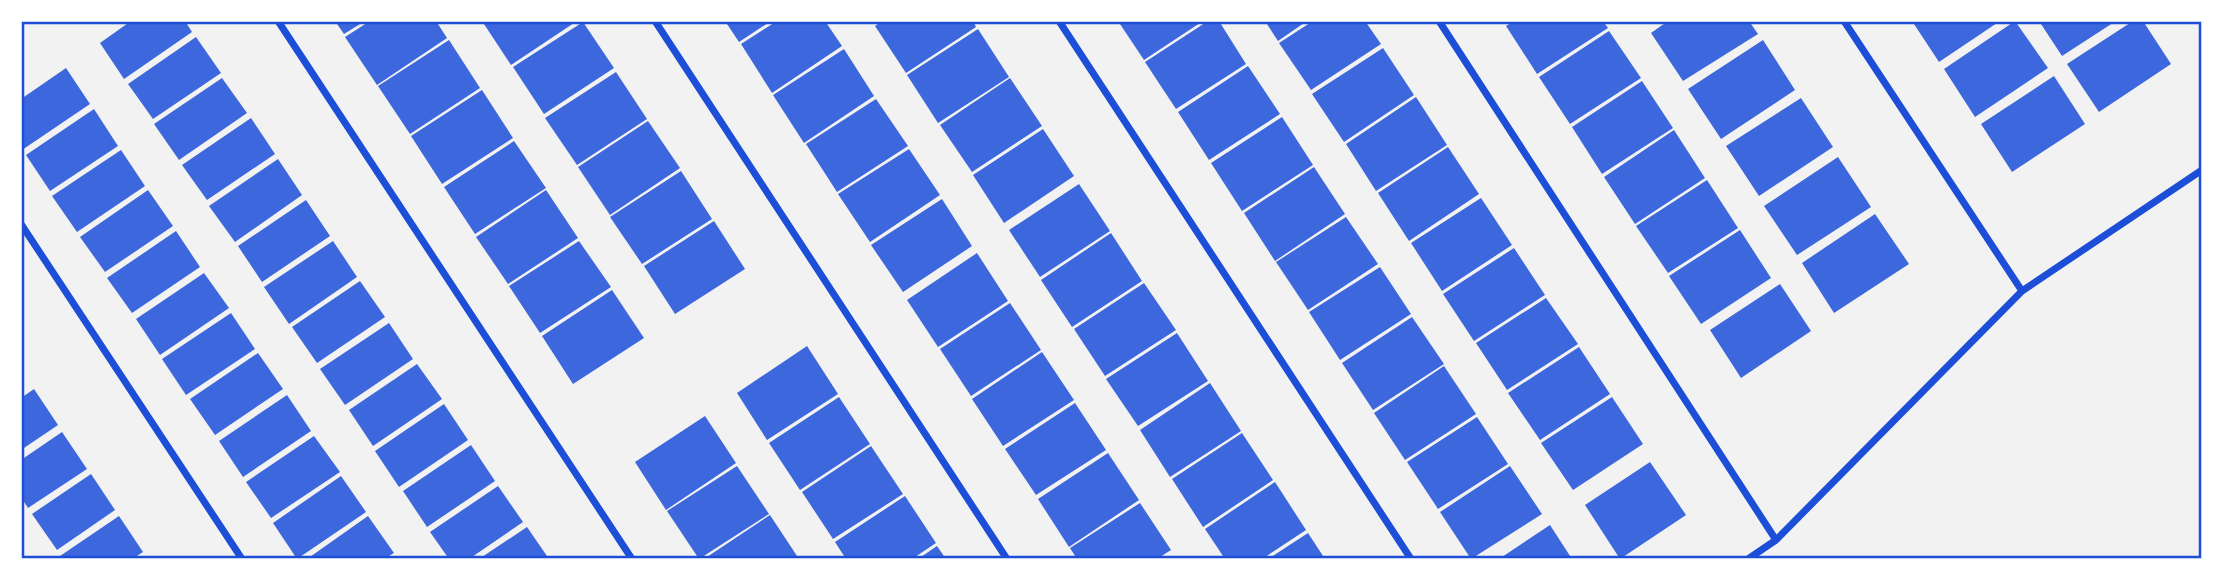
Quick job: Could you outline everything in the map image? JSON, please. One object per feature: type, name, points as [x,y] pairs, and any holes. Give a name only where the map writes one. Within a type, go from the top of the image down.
[{"type":"street","points":[[278,21],[632,559]]},
{"type":"street","points":[[655,21],[1007,559]]},
{"type":"street","points":[[1059,21],[1411,559]]},
{"type":"street","points":[[1439,21],[1776,540]]},
{"type":"street","points":[[1844,21],[2022,291]]},
{"type":"street","points":[[1748,559],[1776,540],[2022,291],[2202,170]]},
{"type":"street","points":[[21,224],[242,559]]},
{"type":"building","points":[[131,21],[185,21],[192,32],[124,79],[100,43]]},
{"type":"building","points":[[335,21],[365,21],[344,34]]},
{"type":"building","points":[[370,21],[436,21],[447,38],[377,85],[345,37]]},
{"type":"building","points":[[482,21],[577,21],[511,65]]},
{"type":"building","points":[[725,21],[771,21],[739,42]]},
{"type":"building","points":[[777,21],[825,21],[842,46],[772,93],[741,44]]},
{"type":"building","points":[[882,21],[973,21],[976,27],[906,73],[875,26]]},
{"type":"building","points":[[1118,21],[1203,21],[1144,60]]},
{"type":"building","points":[[1208,21],[1219,21],[1246,64],[1176,109],[1145,62]]},
{"type":"building","points":[[1265,21],[1307,21],[1278,41]]},
{"type":"building","points":[[1313,21],[1365,21],[1381,44],[1311,90],[1279,43]]},
{"type":"building","points":[[1514,21],[1603,21],[1608,28],[1537,74],[1506,26]]},
{"type":"building","points":[[1668,21],[1749,21],[1758,34],[1683,81],[1651,33]]},
{"type":"building","points":[[1912,21],[2000,21],[1939,62]]},
{"type":"building","points":[[2015,21],[2048,68],[1975,117],[1944,69]]},
{"type":"building","points":[[2039,21],[2116,21],[2062,56]]},
{"type":"building","points":[[2133,21],[2143,21],[2171,64],[2099,112],[2067,64]]},
{"type":"building","points":[[583,22],[614,68],[544,114],[513,67]]},
{"type":"building","points":[[978,29],[1009,77],[938,123],[907,75]]},
{"type":"building","points":[[1609,31],[1641,78],[1570,124],[1539,77]]},
{"type":"building","points":[[196,37],[221,73],[153,119],[128,84]]},
{"type":"building","points":[[449,40],[480,88],[410,134],[378,86]]},
{"type":"building","points":[[1763,40],[1795,90],[1721,139],[1688,89]]},
{"type":"building","points":[[1383,48],[1414,95],[1344,142],[1312,94]]},
{"type":"building","points":[[844,49],[874,96],[804,143],[773,95]]},
{"type":"building","points":[[1248,66],[1280,114],[1209,160],[1178,112]]},
{"type":"building","points":[[66,68],[90,104],[22,150],[21,99]]},
{"type":"building","points":[[616,72],[647,119],[577,165],[545,118]]},
{"type":"building","points":[[2054,76],[2085,124],[2012,172],[1981,124]]},
{"type":"building","points":[[222,78],[247,113],[179,160],[154,124]]},
{"type":"building","points":[[1010,78],[1042,126],[972,172],[940,125]]},
{"type":"building","points":[[1642,81],[1673,128],[1602,174],[1572,127]]},
{"type":"building","points":[[482,90],[513,138],[442,184],[411,136]]},
{"type":"building","points":[[1416,97],[1447,145],[1376,191],[1346,144]]},
{"type":"building","points":[[1801,98],[1833,147],[1759,196],[1726,146]]},
{"type":"building","points":[[876,99],[908,146],[837,192],[806,144]]},
{"type":"building","points":[[94,109],[118,146],[50,191],[26,155]]},
{"type":"building","points":[[1282,117],[1313,165],[1242,211],[1211,163]]},
{"type":"building","points":[[251,118],[275,154],[207,200],[182,165]]},
{"type":"building","points":[[648,121],[680,168],[610,215],[578,167]]},
{"type":"building","points":[[1043,129],[1074,176],[1004,223],[973,175]]},
{"type":"building","points":[[1674,130],[1705,178],[1635,224],[1604,177]]},
{"type":"building","points":[[514,141],[546,188],[475,234],[444,187]]},
{"type":"building","points":[[1448,147],[1479,194],[1409,241],[1378,193]]},
{"type":"building","points":[[909,149],[940,195],[870,242],[838,194]]},
{"type":"building","points":[[121,150],[145,186],[77,232],[52,196]]},
{"type":"building","points":[[1838,157],[1871,207],[1797,255],[1764,206]]},
{"type":"building","points":[[278,159],[302,195],[235,242],[209,206]]},
{"type":"building","points":[[1314,167],[1345,214],[1275,261],[1244,213]]},
{"type":"building","points":[[681,171],[712,219],[642,264],[610,217]]},
{"type":"building","points":[[1707,180],[1738,228],[1668,273],[1636,226]]},
{"type":"building","points":[[1079,184],[1110,231],[1040,277],[1009,230]]},
{"type":"building","points":[[148,190],[173,226],[105,272],[80,237]]},
{"type":"building","points":[[546,190],[578,238],[508,284],[476,237]]},
{"type":"building","points":[[1481,198],[1512,245],[1442,291],[1411,243]]},
{"type":"building","points":[[942,199],[972,246],[903,292],[871,245]]},
{"type":"building","points":[[306,200],[330,236],[262,282],[238,246]]},
{"type":"building","points":[[1875,214],[1909,264],[1834,313],[1802,263]]},
{"type":"building","points":[[1346,217],[1378,264],[1308,310],[1276,262]]},
{"type":"building","points":[[714,221],[745,269],[675,314],[644,266]]},
{"type":"building","points":[[1740,230],[1771,278],[1701,324],[1669,276]]},
{"type":"building","points":[[176,231],[200,267],[132,313],[107,278]]},
{"type":"building","points":[[1111,233],[1142,281],[1072,327],[1041,280]]},
{"type":"building","points":[[333,241],[357,277],[289,324],[264,287]]},
{"type":"building","points":[[579,241],[611,287],[540,333],[509,286]]},
{"type":"building","points":[[1514,248],[1545,295],[1474,341],[1443,294]]},
{"type":"building","points":[[977,253],[1008,301],[938,347],[907,300]]},
{"type":"building","points":[[1380,267],[1411,314],[1340,360],[1309,312]]},
{"type":"building","points":[[204,273],[229,308],[160,355],[136,319]]},
{"type":"building","points":[[360,281],[385,317],[317,363],[292,327]]},
{"type":"building","points":[[1144,283],[1176,330],[1105,376],[1074,329]]},
{"type":"building","points":[[1780,284],[1811,331],[1741,378],[1710,330]]},
{"type":"building","points":[[612,290],[644,338],[573,384],[542,336]]},
{"type":"building","points":[[1546,298],[1578,344],[1507,390],[1476,343]]},
{"type":"building","points":[[1010,303],[1041,350],[971,396],[940,349]]},
{"type":"building","points":[[231,313],[255,349],[186,395],[162,359]]},
{"type":"building","points":[[1412,317],[1444,364],[1373,410],[1342,363]]},
{"type":"building","points":[[389,323],[413,359],[345,405],[320,369]]},
{"type":"building","points":[[1177,333],[1208,381],[1138,426],[1106,379]]},
{"type":"building","points":[[807,346],[838,394],[767,440],[737,393]]},
{"type":"building","points":[[1579,347],[1610,394],[1540,440],[1508,393]]},
{"type":"building","points":[[1042,352],[1074,400],[1003,446],[972,399]]},
{"type":"building","points":[[258,353],[283,389],[215,435],[190,399]]},
{"type":"building","points":[[417,364],[442,399],[373,446],[349,410]]},
{"type":"building","points":[[1444,366],[1476,414],[1405,460],[1374,413]]},
{"type":"building","points":[[1210,383],[1241,431],[1170,477],[1140,430]]},
{"type":"building","points":[[34,389],[58,425],[21,450],[21,398]]},
{"type":"building","points":[[287,395],[311,431],[243,477],[219,441]]},
{"type":"building","points":[[839,397],[870,444],[800,490],[769,443]]},
{"type":"building","points":[[1612,397],[1643,444],[1573,490],[1541,443]]},
{"type":"building","points":[[1075,403],[1106,450],[1036,495],[1005,449]]},
{"type":"building","points":[[444,404],[468,440],[399,487],[375,451]]},
{"type":"building","points":[[705,416],[736,463],[666,510],[635,462]]},
{"type":"building","points":[[1477,417],[1508,464],[1438,509],[1407,462]]},
{"type":"building","points":[[62,432],[87,469],[28,508],[21,497],[21,460]]},
{"type":"building","points":[[1242,433],[1273,480],[1203,527],[1172,479]]},
{"type":"building","points":[[314,436],[340,472],[271,518],[246,482]]},
{"type":"building","points":[[471,445],[495,481],[427,527],[403,491]]},
{"type":"building","points":[[871,446],[903,494],[833,539],[802,492]]},
{"type":"building","points":[[1108,453],[1139,500],[1069,547],[1038,499]]},
{"type":"building","points":[[1650,462],[1686,515],[1620,559],[1585,505]]},
{"type":"building","points":[[737,466],[769,514],[699,559],[667,511]]},
{"type":"building","points":[[1510,466],[1542,514],[1471,559],[1440,512]]},
{"type":"building","points":[[91,474],[115,510],[57,550],[32,514]]},
{"type":"building","points":[[341,476],[366,512],[297,559],[273,523]]},
{"type":"building","points":[[1275,482],[1306,530],[1262,559],[1225,559],[1205,529]]},
{"type":"building","points":[[498,486],[523,522],[469,559],[449,559],[430,532]]},
{"type":"building","points":[[905,496],[936,543],[912,559],[846,559],[835,542]]},
{"type":"building","points":[[1140,503],[1171,550],[1157,559],[1077,559],[1070,548]]},
{"type":"building","points":[[770,515],[799,559],[704,559]]},
{"type":"building","points":[[119,516],[143,552],[132,559],[62,559],[60,556]]},
{"type":"building","points":[[368,516],[394,553],[384,559],[307,559]]},
{"type":"building","points":[[1550,525],[1572,559],[1499,559]]},
{"type":"building","points":[[527,527],[549,559],[479,559]]},
{"type":"building","points":[[1308,533],[1325,559],[1268,559]]},
{"type":"building","points":[[937,546],[946,559],[918,559]]}]
